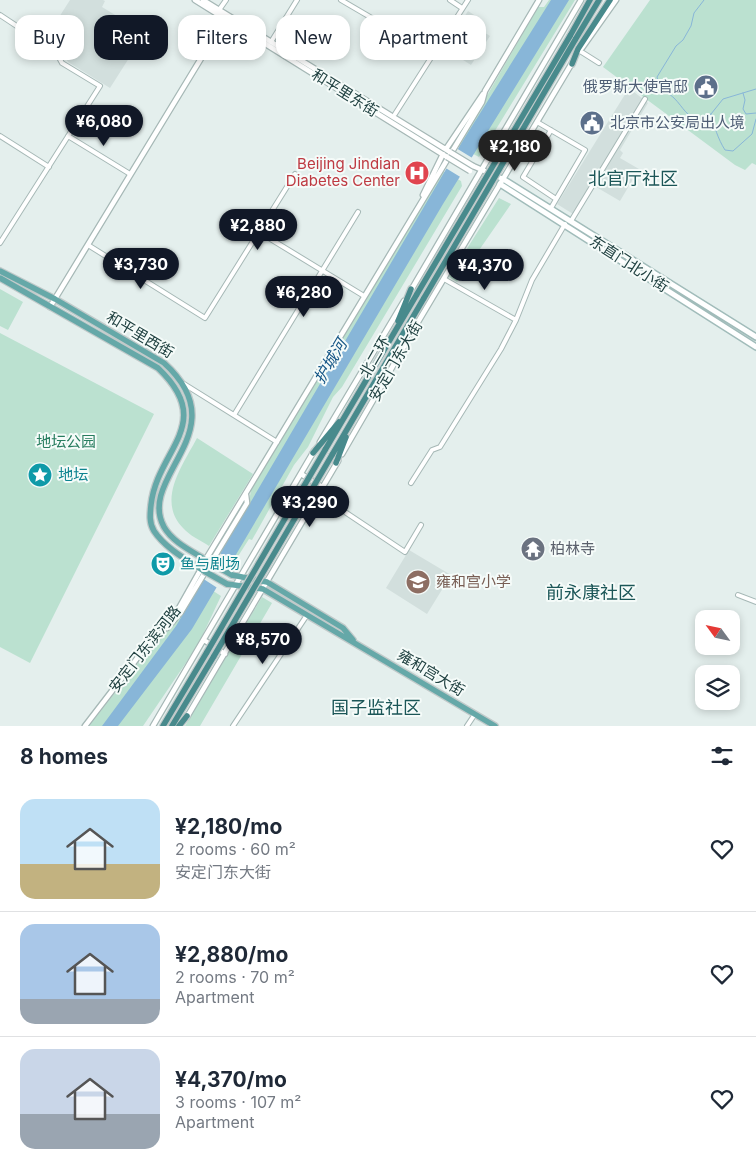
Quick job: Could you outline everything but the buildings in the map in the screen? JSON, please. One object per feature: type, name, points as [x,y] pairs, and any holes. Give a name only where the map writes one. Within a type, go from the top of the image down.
[{"type":"highway","name":"北二环","points":[[163,726],[590,0]]},
{"type":"highway","name":"北二环","points":[[172,726],[599,0]]},
{"type":"highway","points":[[577,38],[608,0]]},
{"type":"highway","points":[[572,64],[578,49],[608,0]]},
{"type":"highway","points":[[389,342],[411,289]]},
{"type":"highway","points":[[386,363],[416,325]]},
{"type":"highway","points":[[313,453],[350,408]]},
{"type":"highway","points":[[336,463],[351,422]]},
{"type":"highway","points":[[180,726],[187,716]]},
{"type":"main road","name":"东直门北小街","points":[[503,179],[571,221],[756,347]]},
{"type":"main road","name":"东直门北小街","points":[[500,184],[756,337]]},
{"type":"main road","name":"和平里西街","points":[[0,271],[55,299],[164,363],[181,382],[188,395],[192,414],[190,433],[182,453],[162,490],[159,510],[165,527],[172,536],[232,575],[267,582]]},
{"type":"main road","name":"和平里西街","points":[[0,278],[158,368],[169,378],[176,390],[183,412],[181,436],[156,482],[152,496],[150,522],[163,543],[202,570],[227,584],[236,585]]},
{"type":"main road","name":"雍和宫大街","points":[[267,582],[343,628],[355,642]]},
{"type":"main road","points":[[236,585],[263,589]]},
{"type":"main road","name":"雍和宫大街","points":[[263,589],[495,726]]},
{"type":"street","name":"和平里东街","points":[[195,0],[219,15]]},
{"type":"street","name":"和平里东街","points":[[203,0],[447,153],[470,171],[500,184]]},
{"type":"street","points":[[222,15],[219,10],[226,0]]},
{"type":"street","points":[[271,42],[297,0]]},
{"type":"street","points":[[341,0],[366,15]]},
{"type":"street","points":[[450,0],[462,8]]},
{"type":"street","points":[[458,15],[468,0]]},
{"type":"street","points":[[208,560],[539,0]]},
{"type":"street","name":"安定门东大街","points":[[153,726],[313,453],[526,98],[581,0]]},
{"type":"street","name":"安定门东大街","points":[[187,716],[508,170],[580,51],[616,0]]},
{"type":"street","points":[[0,15],[56,52],[62,63],[100,86],[0,243]]},
{"type":"street","name":"和平里东街","points":[[266,44],[447,153],[482,171],[503,179]]},
{"type":"street","points":[[580,51],[599,63]]},
{"type":"street","points":[[50,307],[200,60]]},
{"type":"street","points":[[395,114],[431,60]]},
{"type":"street","points":[[419,203],[424,199],[482,102],[485,91]]},
{"type":"street","points":[[526,98],[544,110]]},
{"type":"street","points":[[571,221],[645,99]]},
{"type":"street","points":[[537,122],[585,150],[551,208]]},
{"type":"street","points":[[551,130],[523,177],[556,199]]},
{"type":"street","points":[[0,136],[49,167]]},
{"type":"street","points":[[68,136],[130,174]]},
{"type":"street","points":[[488,159],[508,170]]},
{"type":"street","points":[[88,245],[205,318],[295,174]]},
{"type":"street","points":[[463,201],[483,213]]},
{"type":"street","points":[[234,415],[358,212]]},
{"type":"street","points":[[411,483],[432,450],[440,447],[516,320],[532,280],[565,224]]},
{"type":"street","points":[[259,232],[364,296]]},
{"type":"street","points":[[436,247],[456,259]]},
{"type":"street","points":[[444,278],[516,320]]},
{"type":"street","points":[[181,382],[277,442]]},
{"type":"street","points":[[301,474],[322,487]]},
{"type":"street","points":[[318,494],[405,552],[421,525]]},
{"type":"street","points":[[162,632],[170,626],[181,612],[246,503],[246,495]]},
{"type":"street","name":"安定门东滨河路","points":[[85,726],[146,648],[162,632],[202,570]]},
{"type":"street","points":[[738,595],[756,602]]},
{"type":"street","points":[[233,726],[308,615]]},
{"type":"street","points":[[204,640],[225,654]]},
{"type":"street","points":[[467,726],[475,714]]},
{"type":"shaded area","points":[[70,0],[103,0],[105,1],[102,7],[115,15],[94,15],[94,60],[128,60],[110,88],[68,62],[67,60],[84,60],[84,15],[60,15]]},
{"type":"shaded area","points":[[468,11],[474,15],[465,15]]},
{"type":"shaded area","points":[[486,34],[490,36],[486,42]]},
{"type":"shaded area","points":[[463,60],[474,60],[471,65]]},
{"type":"shaded area","points":[[629,88],[648,103],[620,150],[623,153],[620,158],[639,169],[620,201],[591,184],[573,214],[557,204]]},
{"type":"shaded area","name":"雍和宫小学","points":[[409,550],[451,575],[427,614],[386,588]]},
{"type":"green space","points":[[549,0],[575,0],[479,157],[458,146],[538,7],[544,7]]},
{"type":"green space","points":[[650,0],[756,0],[756,165],[752,163],[745,170],[735,165],[603,67]]},
{"type":"green space","points":[[443,171],[461,181],[462,186],[342,387],[333,397],[308,447],[294,465],[252,540],[249,539],[235,561],[219,552],[249,502],[251,490]]},
{"type":"green space","points":[[499,198],[511,204],[457,282],[449,277]]},
{"type":"green space","points":[[0,289],[23,302],[8,330],[0,326]]},
{"type":"green space","name":"地坛公园","points":[[0,333],[154,414],[30,663],[0,647]]},
{"type":"green space","points":[[197,438],[253,474],[209,546],[183,528],[175,517],[172,506],[172,494],[179,471]]},
{"type":"green space","points":[[201,583],[221,596],[198,645],[143,726],[89,726],[145,654],[170,629]]},
{"type":"green space","points":[[262,597],[272,603],[200,726],[185,726]]},
{"type":"water","points":[[551,0],[569,0],[443,204],[192,629],[118,726],[102,726],[176,626],[462,142]]},
{"type":"pier","points":[[456,148],[474,159],[462,178],[444,167]]},
{"type":"pier","points":[[218,552],[234,563],[219,589],[202,578]]},
{"type":"waterway","points":[[704,0],[694,13],[691,26],[683,40],[676,46],[657,77],[660,85],[689,115],[701,121],[711,114],[723,99],[756,89]]},
{"type":"waterway","points":[[743,93],[745,100],[743,109],[746,114],[756,113]]},
{"type":"waterway","points":[[711,114],[716,132],[725,150],[733,151],[752,134],[756,119]]},
{"type":"place","name":"俄罗斯大使官邸","points":[[706,87]]},
{"type":"place","name":"北京市公安局出人境","points":[[592,123]]},
{"type":"place","name":"Beijing Jindian Diabetes Center","points":[[417,173]]},
{"type":"place","name":"地坛","points":[[40,475]]},
{"type":"place","name":"柏林寺","points":[[533,549]]},
{"type":"place","name":"鱼与剧场","points":[[163,564]]},
{"type":"place","name":"雍和宫小学","points":[[418,582]]},
{"type":"district","name":"北官厅社区","points":[[633,179]]},
{"type":"district","name":"前永康社区","points":[[591,593]]},
{"type":"district","name":"国子监社区","points":[[376,708]]},
{"type":"water label","name":"护城河","points":[[330,361]]}]
